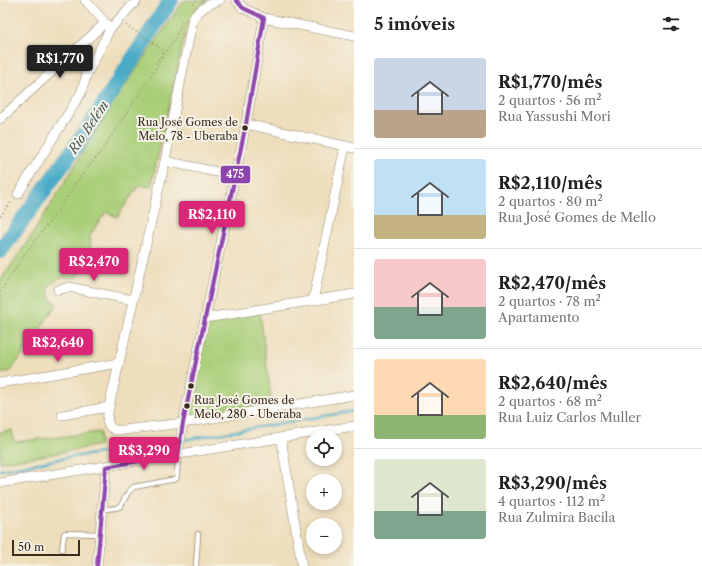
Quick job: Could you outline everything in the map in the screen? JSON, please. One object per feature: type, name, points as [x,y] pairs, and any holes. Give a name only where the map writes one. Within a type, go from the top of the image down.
[{"type":"street","points":[[85,0],[108,26]]},
{"type":"street","points":[[0,119],[73,53],[108,26],[137,0]]},
{"type":"street","points":[[220,0],[207,5],[193,18],[165,161],[132,300],[109,407],[108,421],[110,427],[115,430],[123,430],[183,423],[354,395]]},
{"type":"street","points":[[236,0],[243,8],[264,18],[354,36]]},
{"type":"street","points":[[178,454],[183,423],[246,124],[264,18]]},
{"type":"street","points":[[18,194],[81,93],[87,74],[108,26]]},
{"type":"street","points":[[73,53],[87,74]]},
{"type":"street","points":[[246,124],[350,147],[312,301]]},
{"type":"street","points":[[165,161],[235,176]]},
{"type":"street","points":[[58,290],[69,287],[132,300]]},
{"type":"street","points":[[206,318],[354,294]]},
{"type":"street","points":[[0,383],[119,363]]},
{"type":"street","points":[[62,415],[109,407]]},
{"type":"street","points":[[0,483],[354,426]]},
{"type":"street","points":[[281,438],[302,566]]},
{"type":"street","points":[[97,566],[106,467]]},
{"type":"lane","points":[[102,509],[119,507],[122,505],[129,490],[134,487],[176,479],[178,454]]},
{"type":"lane","points":[[62,549],[65,533],[100,534]]},
{"type":"lane","points":[[196,566],[198,534]]},
{"type":"path","points":[[0,292],[27,251],[61,207],[75,184],[103,148],[157,64],[174,41],[185,17]]},
{"type":"path","points":[[123,22],[164,51],[157,64]]},
{"type":"path","points":[[0,216],[18,194]]},
{"type":"green space","points":[[184,0],[208,0],[196,8],[188,21],[151,187],[139,185],[117,217],[106,212],[90,235],[91,255],[76,278],[59,278],[48,287],[50,299],[57,304],[11,371],[0,374],[0,281],[30,238],[119,94]]},
{"type":"green space","points":[[260,313],[272,405],[187,419],[208,321]]},
{"type":"green space","points":[[12,430],[14,442],[100,432],[100,445],[0,462],[0,432]]},
{"type":"waterway","name":"Rio Belém","points":[[0,251],[81,139],[171,0]]},
{"type":"waterway","points":[[183,440],[354,411]]},
{"type":"waterway","points":[[0,470],[71,457],[111,452],[132,443],[159,445],[178,441]]},
{"type":"transit line","name":"475","points":[[97,566],[106,467],[178,454],[183,423],[246,124],[264,18],[243,8],[236,0]]},
{"type":"place","name":"Rua José Gomes de Melo, 78 - Uberaba","points":[[245,128]]},
{"type":"place","name":"Rua José Gomes de Melo, 280 - Uberaba","points":[[187,406]]}]
